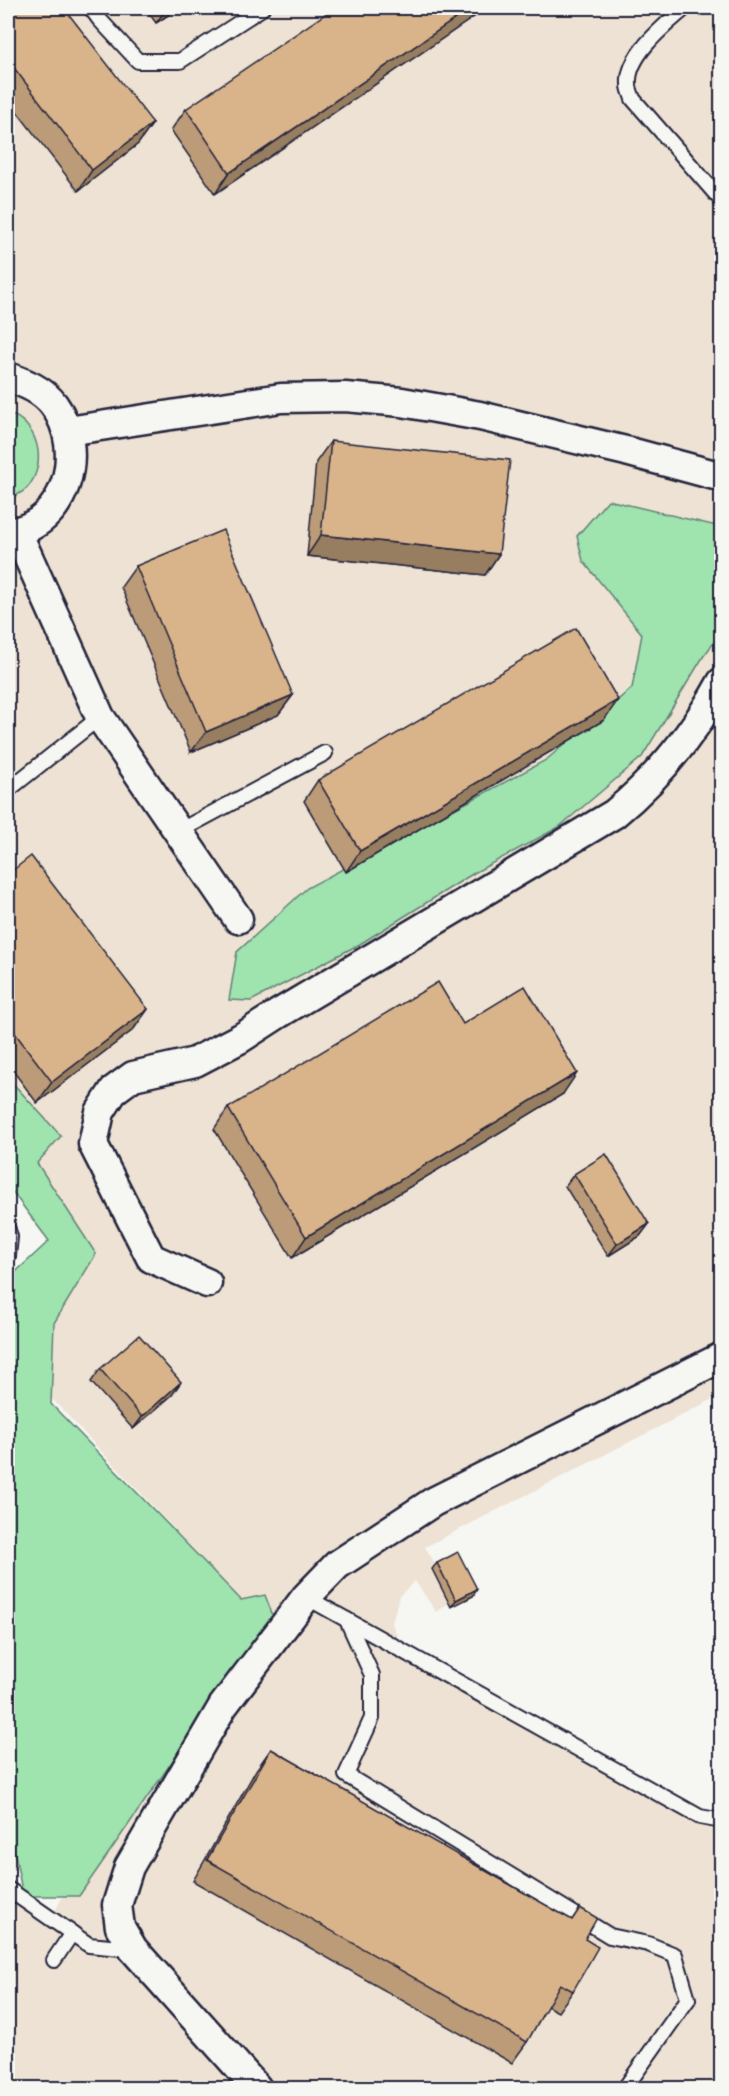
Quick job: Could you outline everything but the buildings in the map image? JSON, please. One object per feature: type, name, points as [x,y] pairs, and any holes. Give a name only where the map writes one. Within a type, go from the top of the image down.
[{"type":"street","points":[[8,377],[30,384],[54,404],[68,431],[72,456],[68,480],[56,502],[39,520],[12,532],[100,717],[238,919]]},
{"type":"street","points":[[68,431],[280,398],[354,397],[437,407],[480,416],[722,477]]},
{"type":"street","points":[[207,1283],[151,1258],[112,1185],[93,1144],[100,1112],[114,1090],[134,1076],[195,1062],[241,1038],[614,814],[652,778],[693,729],[722,682]]},
{"type":"street","points":[[257,2088],[133,1949],[120,1927],[117,1905],[129,1867],[223,1706],[306,1597],[337,1565],[434,1502],[722,1357]]},
{"type":"lane","points":[[91,8],[138,61],[180,61],[262,8]]},
{"type":"lane","points":[[685,8],[643,47],[632,69],[629,85],[633,99],[722,201]]},
{"type":"lane","points":[[8,790],[100,717]]},
{"type":"lane","points":[[179,831],[325,753]]},
{"type":"lane","points":[[8,1230],[10,1237],[8,1256]]},
{"type":"lane","points":[[306,1597],[700,1817],[722,1821]]},
{"type":"lane","points":[[347,1620],[372,1674],[372,1718],[346,1775],[610,1936],[648,1944],[675,1955],[688,1999],[625,2088]]},
{"type":"lane","points":[[8,1889],[89,1945],[133,1949]]},
{"type":"lane","points":[[54,1960],[72,1933]]},
{"type":"shaded area","points":[[8,8],[721,8],[721,1395],[425,1547],[456,1598],[436,1612],[415,1581],[399,1596],[392,1623],[400,1644],[721,1826],[722,1943],[716,1952],[722,1953],[721,2088],[8,2088],[8,1895],[48,1924],[168,1700],[241,1600],[8,1352],[89,1264],[8,1120]]},
{"type":"green space","points":[[8,413],[27,425],[33,434],[37,444],[38,466],[28,487],[8,500]]},
{"type":"green space","points":[[608,500],[721,527],[721,633],[703,657],[642,757],[559,827],[474,873],[360,944],[251,1001],[229,1000],[237,952],[307,888],[546,760],[632,688],[642,634],[583,561],[577,536]]},
{"type":"green space","points":[[8,1078],[61,1136],[37,1163],[96,1254],[54,1323],[51,1404],[241,1600],[265,1595],[273,1616],[79,1896],[23,1896],[13,1844],[8,1844],[8,1279],[49,1241],[8,1186]]}]
